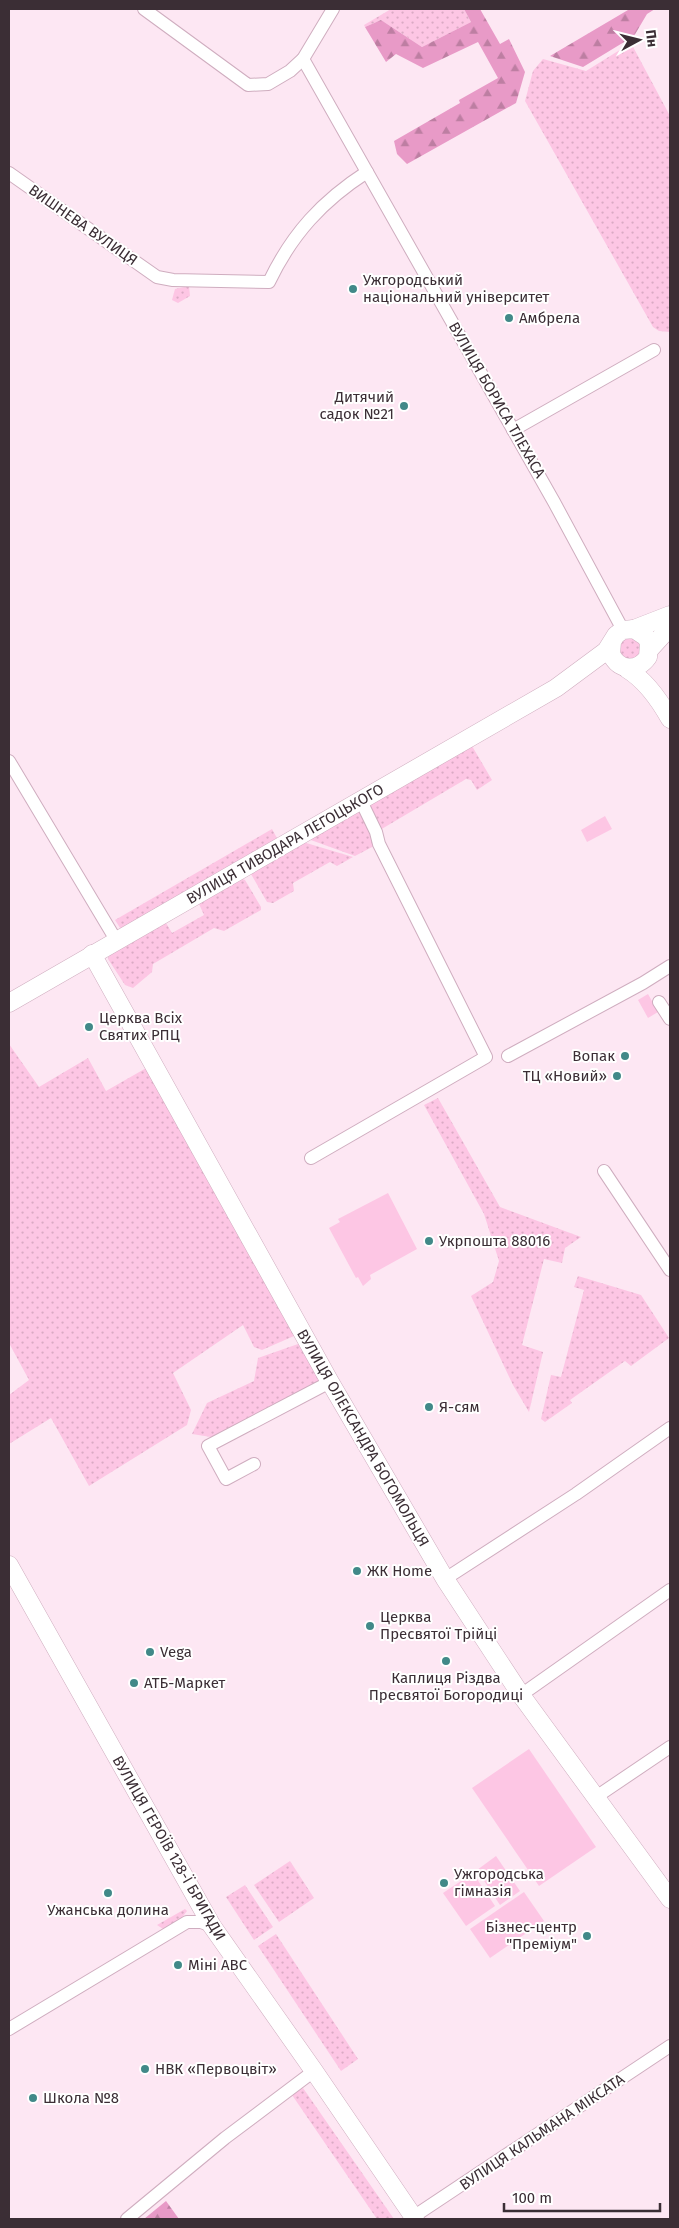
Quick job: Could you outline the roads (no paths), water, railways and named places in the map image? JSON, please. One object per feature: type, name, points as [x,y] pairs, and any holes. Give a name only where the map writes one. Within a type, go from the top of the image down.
[{"type":"street","points":[[144,9],[248,85],[268,84],[303,59],[333,9]]},
{"type":"street","name":"ВУЛИЦЯ БОРИСА ТЛЕХАСА","points":[[303,59],[513,430],[623,634]]},
{"type":"street","name":"ВИШНЕВА ВУЛИЦЯ","points":[[9,173],[157,277],[173,280],[268,282],[278,263],[302,228],[337,192],[367,172]]},
{"type":"street","points":[[513,430],[654,350]]},
{"type":"street","name":"ВУЛИЦЯ ТИВОДАРА ЛЕГОЦЬКОГО","points":[[9,1003],[560,685],[606,651],[623,634],[670,615]]},
{"type":"street","points":[[624,668],[638,666],[670,627]]},
{"type":"street","points":[[660,701],[652,695],[639,677],[624,668],[611,654],[623,634],[646,637],[660,701],[670,719]]},
{"type":"street","name":"ВУЛИЦЯ ТИВОДАРА ЛЕГОЦЬКОГО","points":[[560,685],[602,669],[624,668]]},
{"type":"street","points":[[9,761],[116,940]]},
{"type":"street","points":[[311,1158],[486,1057],[387,862],[361,801]]},
{"type":"street","name":"ВУЛИЦЯ ОЛЕКСАНДРА БОГОМОЛЬЦЯ","points":[[92,954],[330,1382],[445,1579],[521,1695],[670,1898]]},
{"type":"street","points":[[508,1056],[643,984],[670,966]]},
{"type":"street","points":[[659,1002],[670,1019]]},
{"type":"street","points":[[604,1171],[670,1270]]},
{"type":"street","points":[[254,1464],[226,1479],[208,1446],[330,1382]]},
{"type":"street","points":[[445,1579],[576,1494],[670,1428]]},
{"type":"street","name":"ВУЛИЦЯ ГЕРОЇВ 128-Ї БРИГАДИ","points":[[9,1565],[212,1926],[414,2218]]},
{"type":"street","points":[[521,1695],[670,1590]]},
{"type":"street","points":[[596,1797],[670,1747]]},
{"type":"street","points":[[187,1922],[196,1900]]},
{"type":"street","points":[[9,2029],[187,1922],[201,1922],[212,1926]]},
{"type":"street","name":"ВУЛИЦЯ КАЛЬМАНА МІКСАТА","points":[[414,2218],[670,2046]]},
{"type":"street","points":[[127,2219],[225,2138],[314,2071]]},
{"type":"place","name":"Ужгородський національний університет","points":[[353,289]]},
{"type":"place","name":"Амбрела","points":[[509,318]]},
{"type":"place","name":"Дитячий садок №21","points":[[404,406]]},
{"type":"place","name":"Церква Всіх Святих РПЦ","points":[[89,1027]]},
{"type":"place","name":"Вопак","points":[[625,1056]]},
{"type":"place","name":"ТЦ «Новий»","points":[[617,1076]]},
{"type":"place","name":"Укрпошта 88016","points":[[429,1241]]},
{"type":"place","name":"Я-сям","points":[[429,1407]]},
{"type":"place","name":"ЖК Home","points":[[357,1571]]},
{"type":"place","name":"Церква Пресвятої Трійці","points":[[370,1626]]},
{"type":"place","name":"Vega","points":[[150,1652]]},
{"type":"place","name":"Каплиця Різдва Пресвятої Богородиці","points":[[446,1661]]},
{"type":"place","name":"АТБ-Маркет","points":[[134,1683]]},
{"type":"place","name":"Ужгородська гімназія","points":[[444,1883]]},
{"type":"place","name":"Ужанська долина","points":[[108,1893]]},
{"type":"place","name":"Бізнес-центр \"Преміум\"","points":[[587,1936]]},
{"type":"place","name":"Міні ABC","points":[[178,1965]]},
{"type":"place","name":"НВК «Первоцвіт»","points":[[145,2069]]},
{"type":"place","name":"Школа №8","points":[[33,2098]]}]
